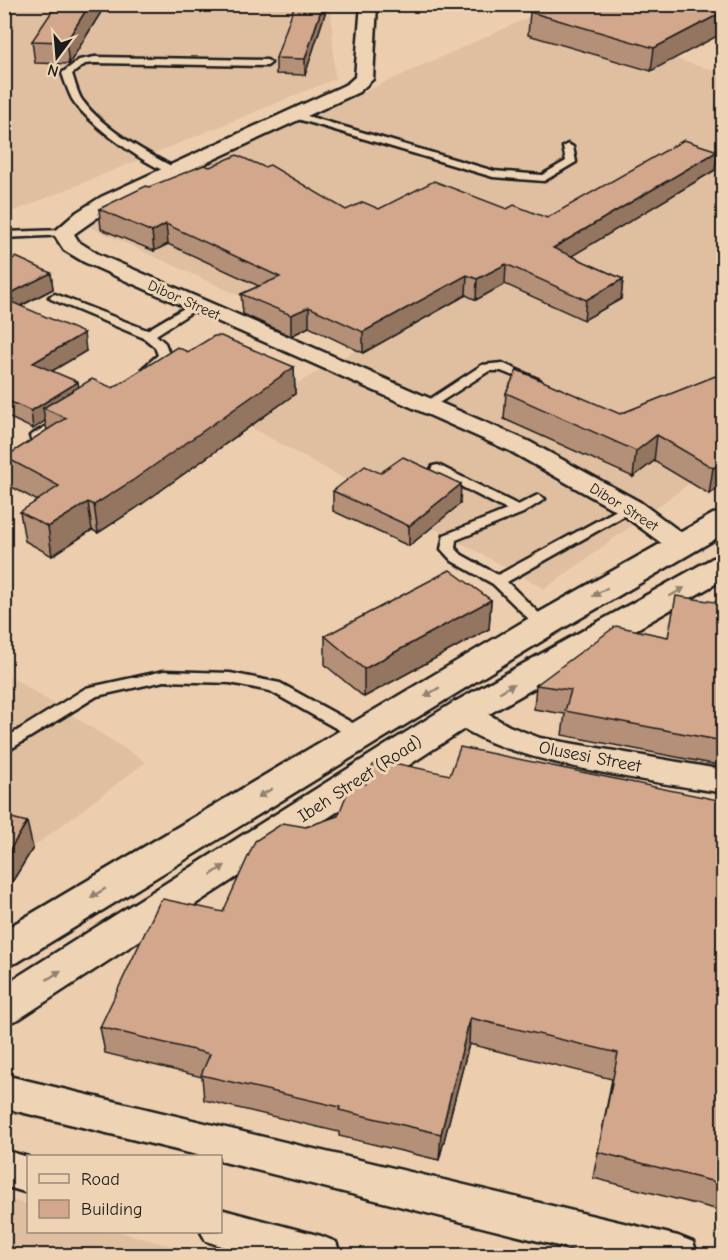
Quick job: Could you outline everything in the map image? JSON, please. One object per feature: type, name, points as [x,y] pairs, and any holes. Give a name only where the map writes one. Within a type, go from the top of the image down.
[{"type":"street","points":[[63,233],[108,201],[353,88],[364,79],[369,4]]},
{"type":"street","name":"Dibor Street","points":[[63,233],[71,246],[91,258],[195,306],[519,446],[631,508],[681,545]]},
{"type":"street","name":"Ibeh Street (Road)","points":[[4,950],[543,624],[723,521]]},
{"type":"street","name":"Ibeh Street (Road)","points":[[4,1007],[463,713],[723,565]]},
{"type":"street","name":"Olusesi Street","points":[[463,713],[498,734],[536,748],[723,782]]},
{"type":"street","points":[[4,1092],[678,1256]]},
{"type":"street","points":[[4,1168],[27,1174]]},
{"type":"street","points":[[222,1229],[321,1256]]},
{"type":"lane","points":[[173,171],[152,161],[89,113],[78,99],[67,73],[82,62],[95,60],[267,63]]},
{"type":"lane","points":[[294,115],[493,174],[519,178],[544,178],[571,162],[568,147]]},
{"type":"lane","points":[[4,235],[63,233]]},
{"type":"lane","points":[[55,297],[148,335],[161,346],[164,356],[142,372]]},
{"type":"lane","points":[[148,335],[195,306]]},
{"type":"lane","points":[[427,405],[486,368],[502,368],[549,386]]},
{"type":"lane","points":[[36,436],[75,413]]},
{"type":"lane","points":[[438,468],[518,510]]},
{"type":"lane","points":[[538,499],[518,510],[449,538],[448,549],[457,558],[498,581],[543,624]]},
{"type":"lane","points":[[498,581],[631,508]]},
{"type":"lane","points":[[4,747],[92,692],[164,676],[230,678],[274,687],[361,735]]},
{"type":"shaded area","points":[[5,5],[331,5],[335,79],[5,215]]},
{"type":"shaded area","points":[[532,16],[723,73],[723,459],[545,589],[235,419],[458,291],[253,302],[77,221]]},
{"type":"shaded area","points":[[5,673],[146,762],[5,868]]},
{"type":"shaded area","points":[[5,1198],[27,1205],[27,1233],[124,1233],[204,1255],[5,1255]]},
{"type":"building","points":[[57,4],[90,4],[66,42],[32,41]]},
{"type":"building","points":[[295,4],[323,4],[305,59],[276,58]]},
{"type":"building","points":[[546,4],[723,4],[723,12],[654,48],[530,12]]},
{"type":"building","points":[[684,140],[718,151],[553,248],[623,279],[586,300],[506,264],[477,279],[467,275],[363,332],[309,307],[291,315],[241,294],[280,277],[166,224],[152,232],[99,209],[146,186],[149,187],[204,165],[210,167],[237,155],[264,167],[270,165],[346,210],[363,202],[379,209],[434,181],[507,209],[514,205],[547,218]]},
{"type":"building","points":[[16,257],[51,273],[5,296],[13,299],[9,301],[84,333],[33,363],[78,382],[31,411],[4,399],[4,263]]},
{"type":"building","points":[[214,336],[221,336],[294,367],[132,481],[94,505],[88,502],[48,527],[20,512],[59,486],[5,457],[66,418],[43,408],[92,379],[113,388],[177,347],[188,352]]},
{"type":"building","points":[[517,370],[620,414],[723,373],[723,463],[713,468],[657,435],[636,451],[506,393]]},
{"type":"building","points":[[403,457],[461,484],[409,526],[333,491],[365,466],[380,473]]},
{"type":"building","points":[[450,570],[491,600],[364,669],[325,636]]},
{"type":"building","points":[[676,596],[721,603],[723,600],[723,741],[565,711],[571,690],[536,685],[616,626],[668,637]]},
{"type":"building","points":[[460,747],[723,801],[723,1184],[598,1152],[618,1053],[470,1018],[441,1134],[339,1110],[340,1107],[201,1075],[210,1054],[100,1027],[160,901],[163,899],[223,912],[255,841],[283,823],[306,827],[338,816],[352,781],[366,784],[373,765],[380,760],[450,775]]},
{"type":"building","points":[[4,816],[27,822],[4,859]]}]
